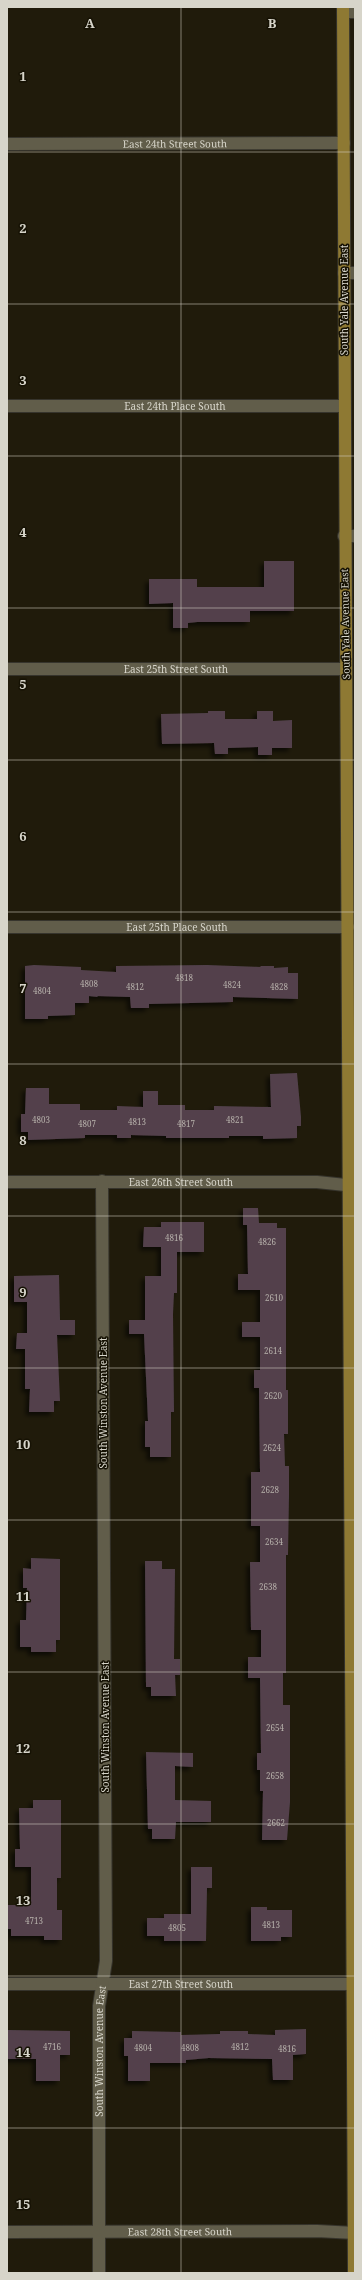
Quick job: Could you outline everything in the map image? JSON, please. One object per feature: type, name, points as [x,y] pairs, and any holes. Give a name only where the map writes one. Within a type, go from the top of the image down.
[{"type":"main road","name":"South Yale Avenue East","points":[[347,10],[344,143],[349,273],[344,406],[350,536],[346,669],[351,797],[348,927],[352,1186],[354,2273]]},
{"type":"street","name":"East 24th Street South","points":[[7,144],[344,143]]},
{"type":"street","name":"East 24th Place South","points":[[7,406],[344,406]]},
{"type":"street","name":"East 25th Street South","points":[[7,669],[346,669]]},
{"type":"street","name":"East 25th Place South","points":[[7,927],[348,927]]},
{"type":"street","name":"South Winston Avenue East","points":[[99,2273],[99,2006],[106,1953],[102,1181]]},
{"type":"street","name":"East 26th Street South","points":[[7,1182],[317,1182],[352,1186]]},
{"type":"street","name":"East 27th Street South","points":[[7,1984],[354,1984]]},
{"type":"street","name":"East 28th Street South","points":[[7,2232],[317,2231],[354,2233]]},
{"type":"building","points":[[264,561],[294,561],[294,611],[250,611],[250,622],[197,622],[188,623],[188,628],[173,628],[173,603],[149,604],[149,579],[197,579],[197,587],[264,587]]},
{"type":"building","points":[[208,711],[225,711],[225,719],[257,719],[257,711],[273,711],[273,721],[292,720],[292,748],[272,748],[272,755],[258,755],[258,747],[228,748],[228,754],[215,754],[214,743],[162,744],[161,714],[208,713]]},
{"type":"building","points":[[207,965],[274,966],[274,968],[288,967],[288,973],[298,973],[298,999],[233,997],[233,1002],[149,1004],[149,1008],[131,1008],[130,997],[89,996],[89,1003],[75,1003],[75,1015],[48,1016],[48,1019],[25,1019],[25,966],[81,967],[81,970],[116,972],[116,966]]},
{"type":"building","points":[[297,1073],[301,1126],[297,1126],[297,1138],[263,1139],[263,1136],[229,1136],[229,1138],[166,1138],[166,1136],[131,1135],[131,1138],[117,1138],[117,1135],[85,1135],[85,1138],[28,1140],[28,1132],[21,1132],[21,1114],[25,1114],[26,1088],[49,1088],[49,1104],[80,1104],[80,1110],[117,1110],[117,1106],[143,1107],[143,1091],[158,1091],[158,1105],[185,1105],[185,1110],[214,1110],[214,1106],[271,1107],[270,1074]]},
{"type":"building","points":[[243,1208],[258,1208],[259,1223],[277,1223],[277,1228],[286,1228],[286,1390],[288,1390],[288,1434],[284,1434],[285,1466],[289,1466],[289,1495],[288,1555],[286,1555],[286,1673],[283,1673],[283,1705],[290,1705],[290,1802],[287,1840],[262,1840],[263,1791],[260,1791],[260,1770],[257,1770],[257,1753],[261,1753],[260,1678],[248,1678],[248,1657],[261,1657],[261,1630],[251,1630],[250,1562],[260,1562],[260,1526],[251,1526],[251,1472],[260,1472],[259,1388],[254,1388],[254,1370],[260,1370],[260,1337],[242,1337],[242,1322],[260,1322],[260,1290],[238,1290],[238,1274],[248,1274],[247,1225],[243,1225]]},
{"type":"building","points":[[161,1222],[204,1222],[204,1252],[177,1252],[177,1293],[174,1293],[173,1314],[174,1412],[171,1412],[171,1457],[150,1457],[150,1447],[145,1447],[145,1421],[148,1421],[144,1334],[129,1334],[129,1320],[145,1320],[145,1276],[161,1276],[161,1247],[143,1247],[144,1227],[161,1227]]},
{"type":"building","points":[[59,1275],[60,1320],[75,1320],[75,1335],[57,1335],[60,1401],[54,1401],[54,1412],[29,1412],[30,1389],[25,1389],[25,1349],[16,1349],[17,1333],[27,1333],[27,1302],[14,1302],[14,1276]]},
{"type":"building","points":[[31,1558],[60,1559],[60,1640],[56,1640],[56,1652],[31,1652],[31,1647],[20,1647],[20,1620],[26,1620],[27,1588],[23,1588],[23,1568],[31,1569]]},
{"type":"building","points":[[145,1561],[162,1561],[162,1569],[175,1569],[174,1659],[180,1659],[180,1675],[175,1675],[176,1696],[151,1696],[151,1687],[146,1687]]},
{"type":"building","points":[[146,1752],[193,1753],[193,1767],[175,1766],[175,1800],[211,1801],[211,1822],[176,1822],[175,1839],[152,1839],[152,1829],[148,1829]]},
{"type":"building","points":[[33,1800],[61,1800],[61,1878],[57,1878],[57,1910],[62,1910],[62,1940],[44,1940],[44,1936],[11,1936],[11,1929],[7,1929],[7,1905],[31,1905],[31,1867],[15,1867],[15,1849],[20,1849],[19,1808],[33,1808]]},
{"type":"building","points":[[191,1867],[212,1867],[212,1888],[207,1888],[206,1941],[164,1941],[164,1936],[147,1936],[147,1918],[164,1918],[164,1914],[191,1914]]},
{"type":"building","points":[[251,1907],[267,1907],[267,1910],[292,1910],[292,1937],[281,1937],[281,1941],[251,1941]]},
{"type":"building","points":[[306,2029],[306,2054],[293,2055],[293,2080],[273,2080],[272,2059],[209,2058],[186,2060],[186,2063],[150,2063],[150,2081],[128,2081],[128,2056],[124,2056],[124,2038],[132,2038],[132,2031],[181,2032],[181,2035],[220,2034],[220,2031],[248,2031],[248,2034],[275,2035],[275,2030]]},
{"type":"building","points":[[7,2030],[70,2031],[70,2055],[60,2055],[60,2081],[36,2081],[36,2059],[7,2059]]}]
